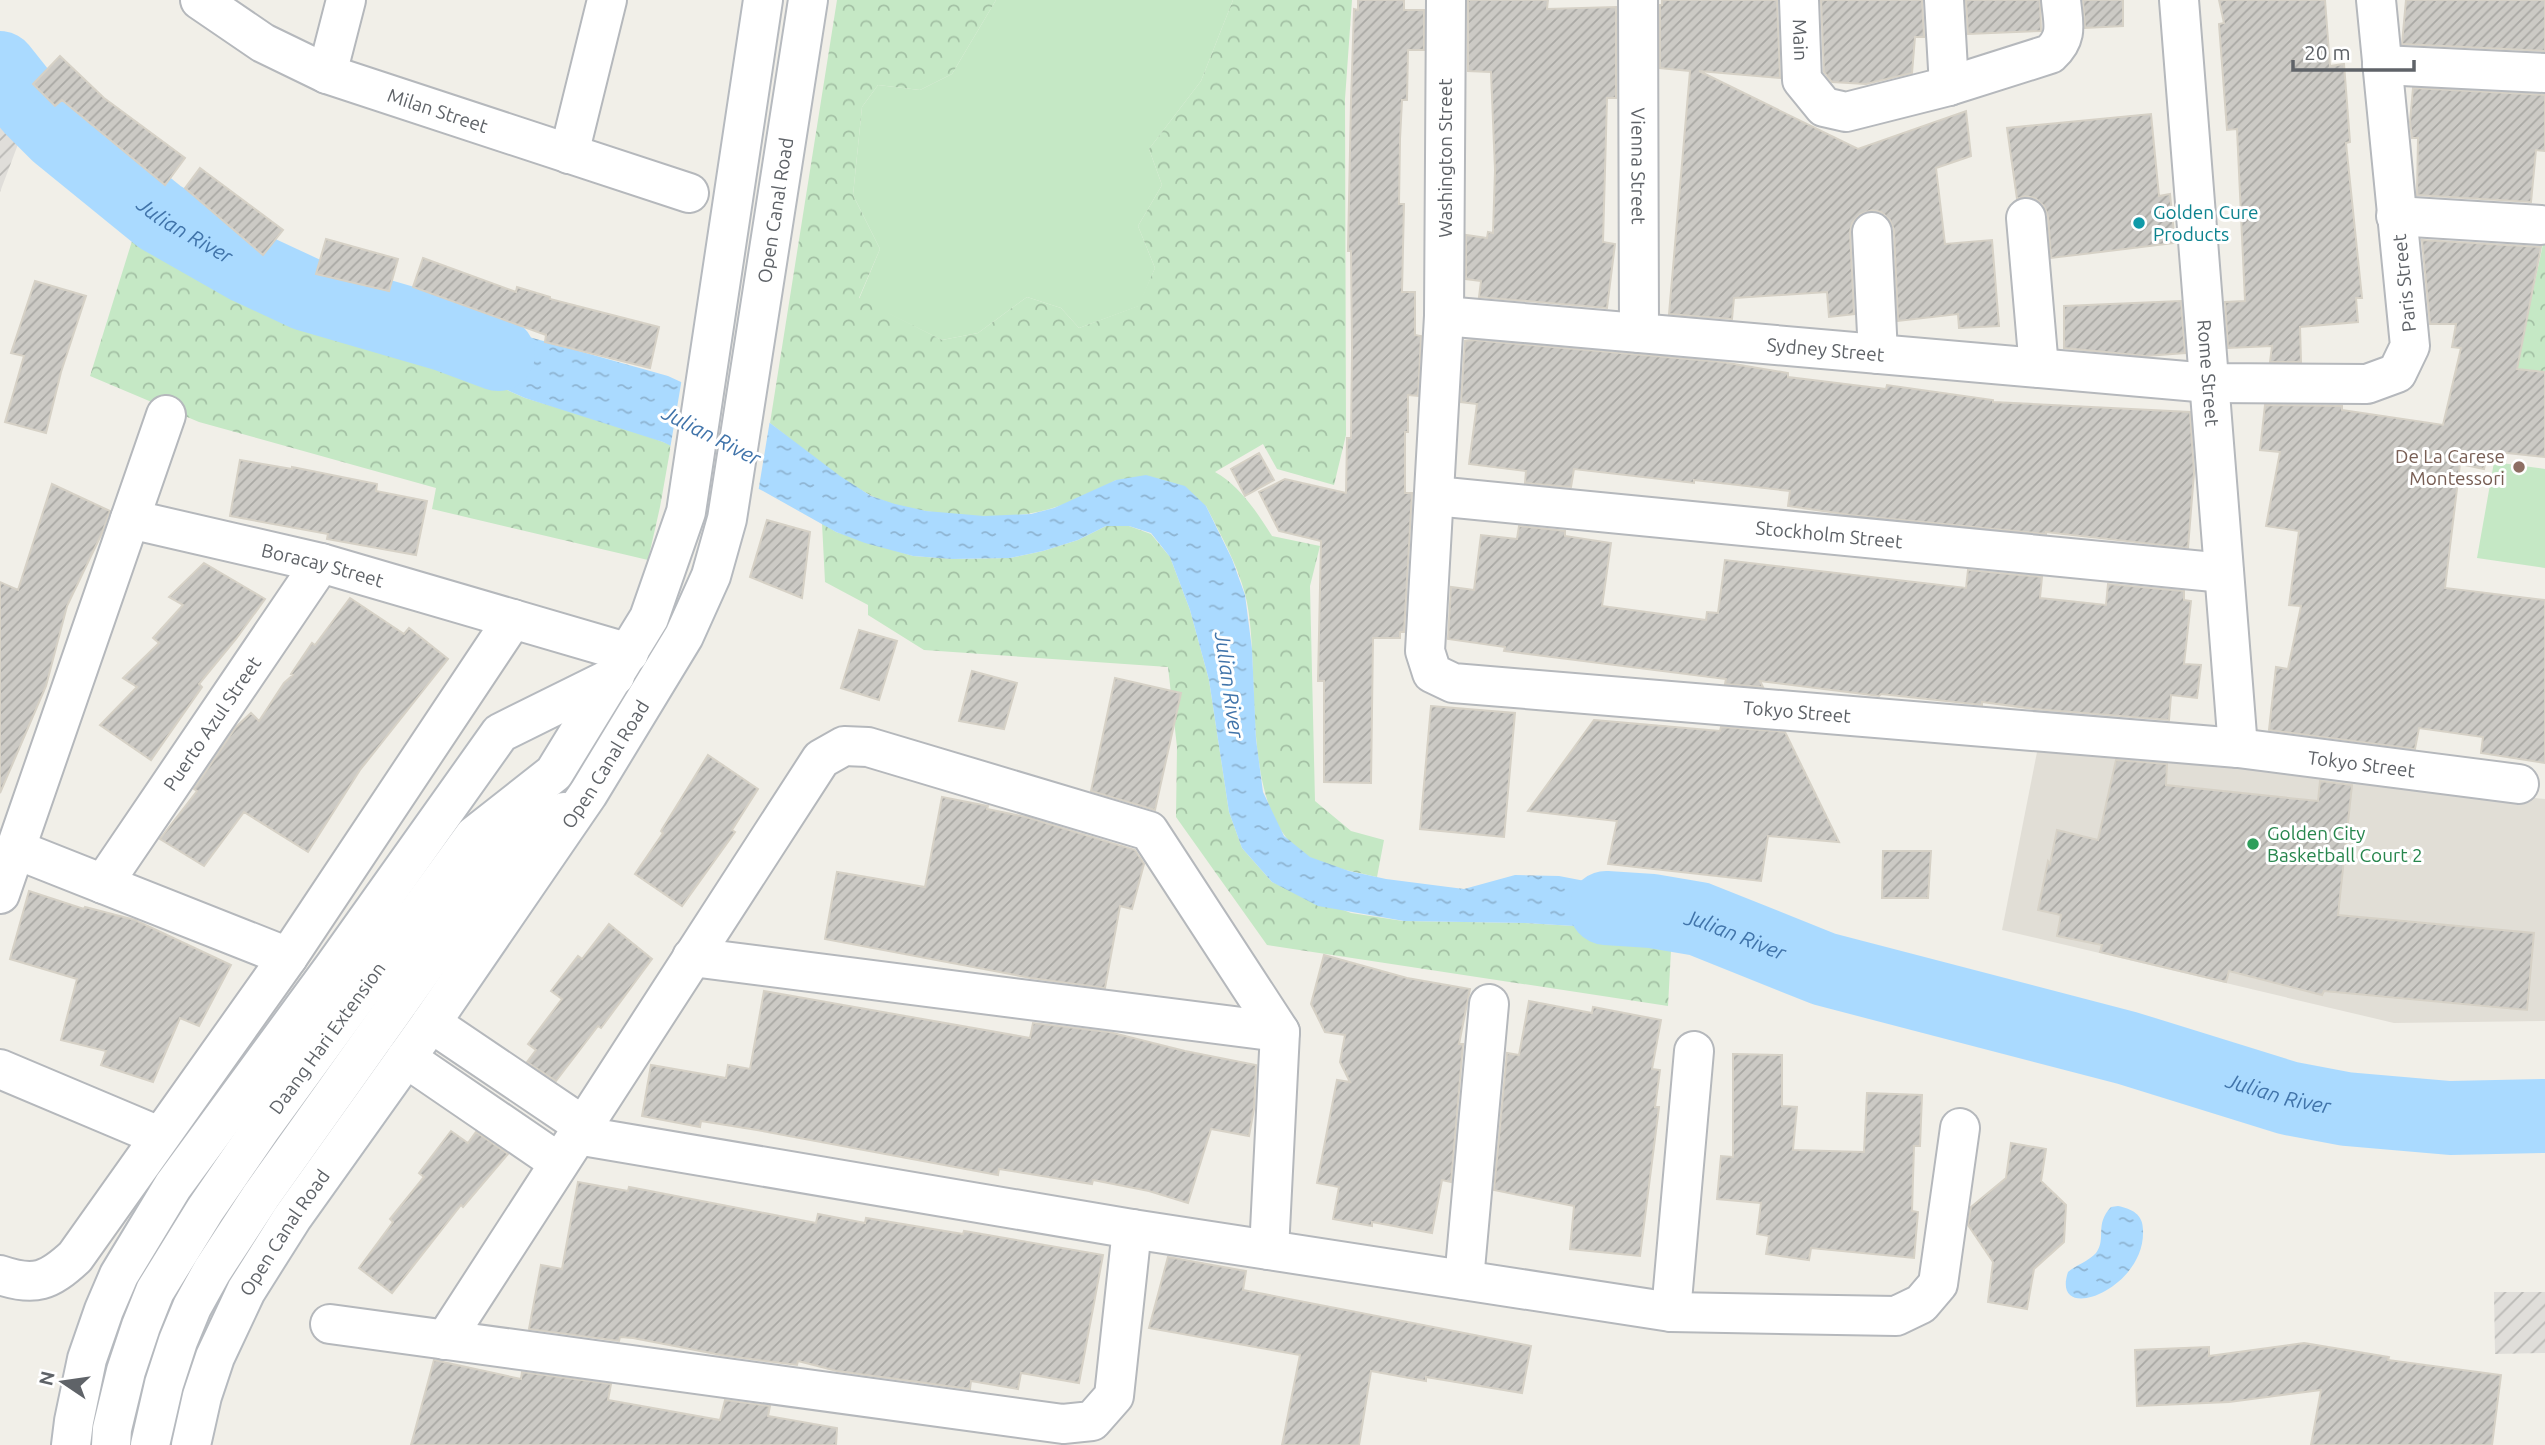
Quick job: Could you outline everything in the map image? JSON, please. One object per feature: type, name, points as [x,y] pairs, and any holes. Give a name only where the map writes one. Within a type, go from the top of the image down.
[{"type":"street","name":"Milan Street","points":[[200,0],[262,43],[327,74],[689,193]]},
{"type":"street","points":[[327,74],[345,0]]},
{"type":"street","points":[[569,154],[607,0]]},
{"type":"street","name":"Daang Hari Extension","points":[[111,1445],[112,1429],[126,1371],[155,1291],[205,1210],[262,1127],[474,836],[554,773],[649,618],[686,512],[763,0]]},
{"type":"street","name":"Open Canal Road","points":[[191,1445],[202,1396],[215,1357],[246,1291],[279,1237],[431,1023],[588,794],[684,636],[711,576],[727,519],[808,0]]},
{"type":"street","name":"Washington Street","points":[[1444,316],[1446,0]]},
{"type":"street","name":"Vienna Street","points":[[1638,0],[1639,333]]},
{"type":"street","name":"Main","points":[[1799,0],[1802,80],[1824,107],[1846,112],[1949,86]]},
{"type":"street","points":[[1944,0],[1949,86],[2050,54],[2061,44],[2064,28],[2061,0]]},
{"type":"street","name":"Rome Street","points":[[2179,0],[2238,748]]},
{"type":"street","name":"Paris Street","points":[[2209,383],[2367,384],[2397,373],[2410,346],[2376,0]]},
{"type":"street","points":[[2382,65],[2545,73]]},
{"type":"street","points":[[2396,216],[2541,225]]},
{"type":"street","points":[[2026,218],[2039,368]]},
{"type":"street","points":[[1872,232],[1878,354]]},
{"type":"street","name":"Sydney Street","points":[[1444,316],[2209,383]]},
{"type":"street","name":"Tokyo Street","points":[[1444,316],[1424,651],[1432,673],[1453,683],[2238,748],[2519,784]]},
{"type":"street","points":[[0,894],[166,415]]},
{"type":"street","name":"Stockholm Street","points":[[1435,496],[2224,573]]},
{"type":"street","name":"Boracay Street","points":[[130,519],[321,563],[513,619],[622,665]]},
{"type":"street","name":"Puerto Azul Street","points":[[103,884],[321,563]]},
{"type":"street","points":[[0,1275],[27,1282],[44,1280],[59,1272],[75,1256],[288,957],[513,619]]},
{"type":"street","name":"Open Canal Road","points":[[71,1445],[87,1359],[104,1310],[119,1275],[173,1186],[333,968],[500,733],[622,665]]},
{"type":"street","points":[[445,1340],[821,759],[844,746],[868,747],[1149,831],[1280,1032],[1269,1250]]},
{"type":"street","name":"Daang Hari Extension","points":[[150,1445],[164,1384],[192,1307],[261,1196],[503,856],[588,794]]},
{"type":"street","points":[[15,849],[288,957]]},
{"type":"street","points":[[692,957],[1280,1032]]},
{"type":"street","points":[[1464,1280],[1489,1004]]},
{"type":"street","points":[[431,1023],[573,1141]]},
{"type":"street","points":[[1671,1312],[1694,1051]]},
{"type":"street","points":[[406,1058],[573,1141],[1671,1312],[1896,1316],[1921,1304],[1938,1284],[1960,1128]]},
{"type":"street","points":[[0,1069],[159,1136]]},
{"type":"street","points":[[330,1324],[1063,1424],[1092,1421],[1114,1396],[1132,1229]]},
{"type":"shaded area","points":[[0,117],[20,139],[0,192]]},
{"type":"shaded area","points":[[2038,747],[2545,799],[2545,1021],[2394,1023],[2002,930]]},
{"type":"shaded area","points":[[2494,1292],[2545,1292],[2545,1353],[2495,1354]]},
{"type":"green space","points":[[837,0],[996,0],[952,74],[920,90],[878,85],[862,107],[853,195],[880,249],[859,298],[942,340],[978,333],[1027,297],[1061,308],[1079,328],[1138,306],[1155,268],[1138,226],[1162,185],[1149,149],[1201,81],[1233,0],[1352,0],[1345,99],[1346,435],[1334,485],[1277,469],[1263,444],[1215,472],[1240,492],[1272,536],[1320,546],[1310,586],[1315,801],[1351,831],[1384,840],[1377,877],[1311,858],[1287,838],[1271,810],[1261,776],[1256,738],[1250,624],[1245,594],[1233,560],[1206,506],[1116,480],[1065,504],[1032,513],[972,516],[926,511],[886,502],[870,495],[831,470],[770,423]]},
{"type":"green space","points":[[996,0],[1233,0],[1201,81],[1149,149],[1162,185],[1138,226],[1155,268],[1139,306],[1079,328],[1061,308],[1027,297],[978,333],[942,340],[859,299],[880,249],[853,195],[862,107],[878,85],[920,90],[952,74]]},
{"type":"green space","points":[[2545,235],[2545,372],[2516,369]]},
{"type":"green space","points":[[132,241],[230,290],[292,316],[471,374],[525,398],[626,428],[671,445],[648,560],[432,509],[436,488],[199,422],[90,376]]},
{"type":"green space","name":"De La Carese Montessori","points":[[2494,462],[2545,469],[2545,568],[2477,558]]},
{"type":"green space","points":[[822,523],[836,532],[913,556],[952,559],[1010,558],[1043,551],[1078,540],[1106,526],[1129,526],[1151,534],[1170,557],[1190,610],[1209,680],[1229,812],[1242,848],[1272,882],[1351,913],[1403,921],[1525,923],[1672,932],[1668,1006],[1267,945],[1176,817],[1177,747],[1168,667],[924,650],[868,615],[868,605],[825,582]]},
{"type":"water","points":[[407,299],[668,376],[770,423],[840,476],[871,496],[895,504],[926,511],[984,516],[1031,514],[1054,508],[1116,480],[1146,475],[1185,486],[1206,506],[1232,559],[1245,595],[1252,649],[1256,739],[1263,792],[1284,836],[1310,857],[1349,871],[1386,879],[1464,889],[1515,875],[1559,876],[1710,905],[1702,937],[1672,932],[1525,923],[1404,921],[1318,906],[1272,882],[1242,848],[1229,812],[1209,680],[1190,610],[1170,557],[1151,533],[1129,526],[1106,526],[1078,540],[1010,558],[952,559],[913,556],[865,543],[836,532],[763,491],[663,442],[525,398],[471,374],[396,349]]},
{"type":"water","points":[[2118,1206],[2139,1216],[2143,1224],[2140,1251],[2130,1269],[2116,1284],[2100,1294],[2085,1298],[2073,1297],[2066,1288],[2068,1272],[2096,1253],[2101,1242],[2103,1220],[2111,1207]]},
{"type":"pier","points":[[682,378],[730,400],[718,472],[670,449]]},
{"type":"pier","points":[[734,402],[770,420],[758,493],[722,474]]},
{"type":"building","points":[[1358,0],[1404,0],[1404,10],[1424,10],[1424,50],[1408,50],[1407,100],[1402,100],[1400,139],[1399,204],[1404,204],[1402,292],[1415,292],[1415,335],[1421,336],[1418,396],[1408,395],[1408,432],[1405,432],[1405,493],[1412,493],[1404,632],[1400,632],[1400,638],[1373,638],[1371,783],[1324,782],[1324,681],[1318,681],[1321,541],[1279,531],[1259,492],[1285,479],[1346,493],[1347,438],[1351,438],[1351,251],[1348,251],[1351,101],[1354,9],[1358,10]]},
{"type":"building","points":[[1468,0],[1548,0],[1547,9],[1616,7],[1616,98],[1607,98],[1603,242],[1615,244],[1607,308],[1479,297],[1481,281],[1466,279],[1466,235],[1487,238],[1488,232],[1493,233],[1495,170],[1491,72],[1468,71]]},
{"type":"building","points":[[1662,0],[1777,0],[1780,78],[1699,71],[1858,149],[1966,111],[1971,156],[1936,168],[1945,244],[1992,240],[1999,326],[1959,328],[1958,314],[1898,321],[1894,230],[1890,220],[1881,212],[1872,210],[1860,214],[1852,223],[1850,232],[1854,314],[1829,317],[1827,292],[1734,298],[1732,319],[1669,314],[1690,71],[1660,68]]},
{"type":"building","points":[[1821,0],[1922,0],[1924,37],[1915,37],[1912,73],[1866,84],[1832,82],[1824,72]]},
{"type":"building","points":[[1966,0],[2040,0],[2041,31],[1968,34]]},
{"type":"building","points":[[2083,0],[2123,0],[2123,26],[2085,28]]},
{"type":"building","points":[[2219,0],[2325,0],[2330,66],[2344,64],[2350,142],[2346,143],[2362,298],[2356,298],[2358,322],[2300,327],[2301,362],[2270,362],[2272,346],[2228,348],[2225,302],[2245,301],[2237,129],[2227,130],[2219,24],[2224,23]]},
{"type":"building","points":[[2406,0],[2545,0],[2545,51],[2402,44]]},
{"type":"building","points":[[60,56],[104,98],[185,158],[165,185],[62,100],[55,106],[33,84]]},
{"type":"building","points":[[2413,88],[2545,95],[2545,151],[2536,150],[2531,202],[2417,195],[2418,138],[2412,138],[2410,122]]},
{"type":"building","points":[[2151,114],[2159,196],[2170,194],[2175,243],[2051,258],[2048,216],[2044,206],[2035,198],[2025,196],[2017,199],[2007,128]]},
{"type":"building","points":[[200,168],[283,230],[263,255],[185,188]]},
{"type":"building","points":[[326,239],[398,259],[389,291],[316,274]]},
{"type":"building","points":[[2422,240],[2541,247],[2517,369],[2545,372],[2545,457],[2488,451],[2484,469],[2460,464],[2445,588],[2545,600],[2545,763],[2481,753],[2483,737],[2419,728],[2415,749],[2269,730],[2276,667],[2288,669],[2301,606],[2289,605],[2299,531],[2266,526],[2280,452],[2260,450],[2265,405],[2342,406],[2342,410],[2443,425],[2461,348],[2452,347],[2456,324],[2430,324]]},
{"type":"building","points":[[423,258],[516,292],[517,287],[550,299],[659,327],[650,368],[545,342],[546,335],[413,287]]},
{"type":"building","points":[[35,281],[86,296],[61,372],[46,433],[5,422],[24,356],[11,353]]},
{"type":"building","points":[[2181,301],[2185,353],[2146,356],[2064,348],[2064,306]]},
{"type":"building","points":[[1465,341],[1722,362],[1788,373],[1788,377],[1886,389],[1887,385],[1993,402],[2190,412],[2194,473],[2188,548],[1851,515],[1788,506],[1790,491],[1694,480],[1694,483],[1574,469],[1571,487],[1525,483],[1526,471],[1469,464],[1477,404],[1461,402]]},
{"type":"building","points":[[1259,453],[1274,480],[1245,496],[1231,469]]},
{"type":"building","points":[[240,460],[377,484],[376,491],[427,501],[416,555],[327,539],[328,534],[230,516]]},
{"type":"building","points":[[52,484],[110,511],[67,606],[46,686],[0,793],[0,582],[18,590]]},
{"type":"building","points":[[767,520],[810,532],[802,598],[750,577]]},
{"type":"building","points":[[1519,526],[1565,531],[1565,536],[1611,543],[1602,606],[1706,620],[1707,612],[1718,613],[1725,560],[1966,588],[1968,570],[2042,577],[2040,598],[2106,605],[2108,584],[2184,591],[2184,600],[2191,601],[2184,664],[2201,665],[2197,698],[2171,695],[2169,720],[1982,702],[1982,705],[1881,694],[1879,696],[1760,681],[1763,687],[1725,684],[1726,679],[1504,651],[1505,647],[1448,639],[1451,587],[1474,590],[1481,535],[1517,539]]},
{"type":"building","points":[[204,563],[265,599],[199,684],[202,687],[151,760],[100,725],[137,687],[123,678],[159,643],[153,638],[183,605],[169,597]]},
{"type":"building","points":[[350,598],[404,634],[409,628],[448,659],[360,770],[308,852],[244,812],[204,866],[160,839],[197,791],[194,789],[236,727],[251,713],[259,721],[284,683],[293,675],[291,674],[312,643],[315,645]]},
{"type":"building","points":[[859,630],[897,641],[879,700],[841,688]]},
{"type":"building","points":[[972,671],[1017,683],[1004,729],[959,721]]},
{"type":"building","points":[[1115,678],[1181,693],[1155,810],[1091,791]]},
{"type":"building","points":[[1431,706],[1515,713],[1504,837],[1420,829]]},
{"type":"building","points":[[1594,720],[1720,731],[1721,727],[1785,732],[1839,842],[1768,836],[1761,881],[1608,864],[1617,821],[1528,811]]},
{"type":"building","points":[[708,755],[758,789],[732,830],[735,832],[682,906],[635,874],[663,833],[661,831]]},
{"type":"building","points":[[2116,760],[2167,764],[2166,785],[2318,801],[2320,781],[2352,785],[2338,915],[2534,933],[2527,1010],[2324,991],[2322,995],[2229,971],[2226,982],[2100,952],[2102,945],[2057,936],[2061,915],[2038,910],[2057,830],[2098,840]]},
{"type":"building","points":[[942,797],[988,806],[987,809],[1026,817],[1135,850],[1144,864],[1132,909],[1120,906],[1105,988],[1031,978],[825,939],[837,872],[925,887]]},
{"type":"building","points":[[1883,851],[1931,851],[1928,898],[1882,898]]},
{"type":"building","points":[[29,891],[84,909],[85,907],[135,920],[231,965],[199,1026],[180,1018],[153,1082],[101,1065],[106,1051],[61,1040],[77,979],[10,959]]},
{"type":"building","points":[[609,924],[652,959],[601,1028],[598,1026],[556,1081],[527,1062],[536,1050],[528,1044],[562,999],[551,991],[578,956],[582,959]]},
{"type":"building","points":[[1324,955],[1407,978],[1470,989],[1459,1044],[1463,1044],[1451,1182],[1442,1180],[1432,1233],[1372,1222],[1372,1226],[1333,1219],[1339,1187],[1317,1183],[1337,1080],[1350,1082],[1340,1062],[1345,1035],[1325,1032],[1311,1004]]},
{"type":"building","points":[[764,991],[1030,1038],[1033,1023],[1109,1032],[1256,1065],[1254,1109],[1249,1136],[1211,1129],[1188,1203],[1149,1191],[1093,1180],[1092,1184],[999,1169],[998,1175],[757,1130],[701,1121],[700,1127],[642,1116],[651,1065],[726,1078],[728,1065],[750,1069]]},
{"type":"building","points":[[1529,1001],[1592,1013],[1593,1007],[1661,1020],[1652,1069],[1660,1070],[1655,1107],[1659,1107],[1640,1256],[1570,1249],[1574,1206],[1494,1190],[1507,1053],[1519,1055]]},
{"type":"building","points":[[1733,1054],[1782,1055],[1782,1106],[1797,1107],[1793,1150],[1864,1152],[1867,1093],[1922,1095],[1920,1146],[1914,1146],[1912,1211],[1918,1212],[1914,1258],[1811,1248],[1809,1260],[1766,1254],[1769,1236],[1757,1234],[1761,1203],[1717,1199],[1721,1156],[1733,1157]]},
{"type":"building","points":[[451,1131],[468,1143],[476,1132],[508,1154],[463,1207],[461,1205],[392,1293],[359,1268],[393,1222],[390,1219],[424,1177],[419,1173]]},
{"type":"building","points":[[2011,1143],[2046,1149],[2041,1181],[2066,1205],[2064,1242],[2034,1269],[2027,1309],[1988,1302],[1993,1262],[1968,1225],[1971,1207],[2006,1178]]},
{"type":"building","points":[[578,1182],[628,1191],[629,1187],[816,1223],[818,1214],[865,1223],[866,1218],[963,1234],[964,1231],[1103,1255],[1079,1383],[1021,1373],[1018,1389],[971,1381],[970,1389],[837,1371],[798,1361],[797,1365],[721,1355],[633,1338],[620,1337],[619,1341],[529,1329],[541,1265],[562,1269]]},
{"type":"building","points":[[1168,1257],[1246,1271],[1243,1290],[1531,1346],[1522,1393],[1371,1371],[1359,1445],[1282,1445],[1300,1355],[1149,1328]]},
{"type":"building","points":[[2304,1343],[2389,1357],[2388,1360],[2501,1375],[2492,1445],[2311,1445],[2321,1390],[2229,1402],[2137,1406],[2135,1350],[2209,1347],[2209,1356]]},
{"type":"building","points":[[434,1360],[521,1379],[522,1372],[611,1384],[608,1400],[720,1420],[725,1400],[770,1406],[768,1416],[837,1428],[836,1445],[411,1445]]},
{"type":"waterway","name":"Julian River","points":[[0,68],[31,107],[58,134],[160,217],[248,267],[306,294],[447,335],[498,354]]},
{"type":"waterway","name":"Julian River","points":[[1606,908],[1652,911],[1699,919],[1824,969],[2127,1048],[2288,1098],[2346,1109],[2450,1118],[2545,1116]]},
{"type":"place","name":"Golden Cure Products","points":[[2139,223]]},
{"type":"place","name":"De La Carese Montessori","points":[[2519,467]]},
{"type":"place","name":"Golden City Basketball Court 2","points":[[2253,844]]}]
